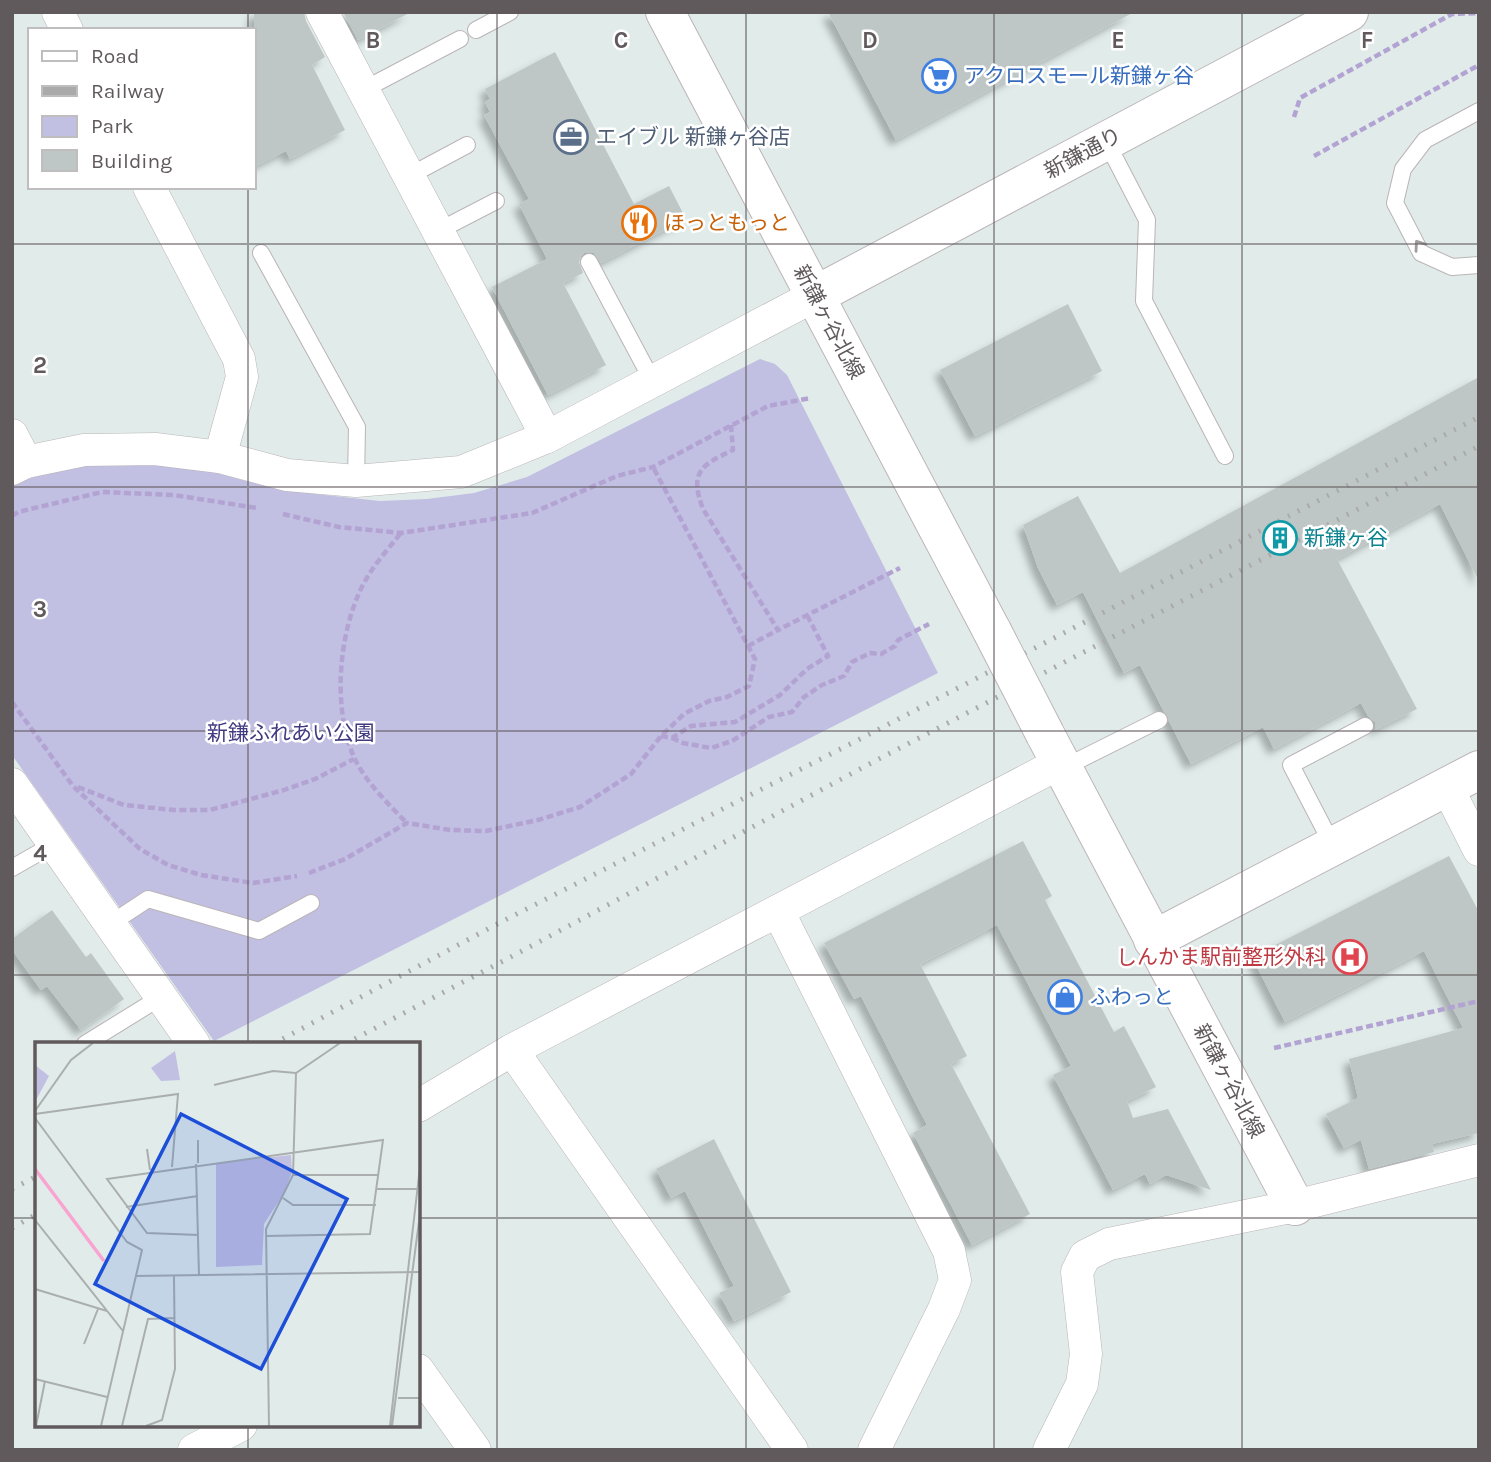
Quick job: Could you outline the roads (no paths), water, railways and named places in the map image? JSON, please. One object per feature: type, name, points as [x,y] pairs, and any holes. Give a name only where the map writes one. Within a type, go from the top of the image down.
[{"type":"street","points":[[58,12],[66,28]]},
{"type":"street","points":[[322,12],[547,437]]},
{"type":"street","name":"新鎌ヶ谷北線","points":[[665,12],[1295,1206]]},
{"type":"street","name":"新鎌通り","points":[[816,295],[1349,12]]},
{"type":"street","points":[[150,189],[239,359],[242,377],[220,457]]},
{"type":"street","points":[[17,455],[155,449],[220,457],[287,475],[356,481],[461,472],[547,437],[816,295]]},
{"type":"street","points":[[420,1105],[512,1050],[778,911],[1056,755]]},
{"type":"street","points":[[1153,940],[1463,778],[1479,850]]},
{"type":"street","points":[[12,784],[187,1035]]},
{"type":"street","points":[[778,911],[949,1251],[954,1280],[944,1309],[874,1450]]},
{"type":"street","points":[[512,1050],[792,1450]]},
{"type":"street","points":[[1049,1450],[1082,1384],[1086,1354],[1077,1272],[1085,1256],[1108,1244],[1295,1206],[1479,1160]]},
{"type":"street","points":[[420,1373],[475,1450]]},
{"type":"street","points":[[194,1450],[237,1427]]},
{"type":"lane","points":[[476,30],[510,12]]},
{"type":"lane","points":[[363,90],[460,39]]},
{"type":"lane","points":[[1479,111],[1425,140],[1403,169],[1395,203],[1421,253],[1452,267],[1479,265]]},
{"type":"lane","points":[[1106,141],[1147,220],[1144,301],[1225,456]]},
{"type":"lane","points":[[409,176],[467,145]]},
{"type":"lane","points":[[438,231],[496,201]]},
{"type":"lane","points":[[261,253],[357,427],[356,481]]},
{"type":"lane","points":[[589,262],[653,382]]},
{"type":"lane","points":[[1056,755],[1159,720]]},
{"type":"lane","points":[[1333,846],[1291,765],[1365,726]]},
{"type":"lane","points":[[12,868],[54,844]]},
{"type":"lane","points":[[110,924],[148,899],[259,931],[311,903]]},
{"type":"lane","points":[[88,1042],[160,996]]},
{"type":"railway","points":[[277,1042],[501,922],[1479,417]]},
{"type":"railway","points":[[349,1042],[873,762],[1479,446]]},
{"type":"railway","points":[[12,1189],[35,1177]]},
{"type":"railway","points":[[12,1228],[35,1215]]},
{"type":"place","name":"アクロスモール新鎌ヶ谷","points":[[939,76]]},
{"type":"place","name":"エイブル 新鎌ヶ谷店","points":[[571,137]]},
{"type":"place","name":"ほっともっと","points":[[639,223]]},
{"type":"place","name":"新鎌ヶ谷","points":[[1280,538]]},
{"type":"place","name":"しんかま駅前整形外科","points":[[1350,957]]},
{"type":"place","name":"ふわっと","points":[[1065,997]]},
{"type":"park label","name":"新鎌ふれあい公園","points":[[291,733]]}]
